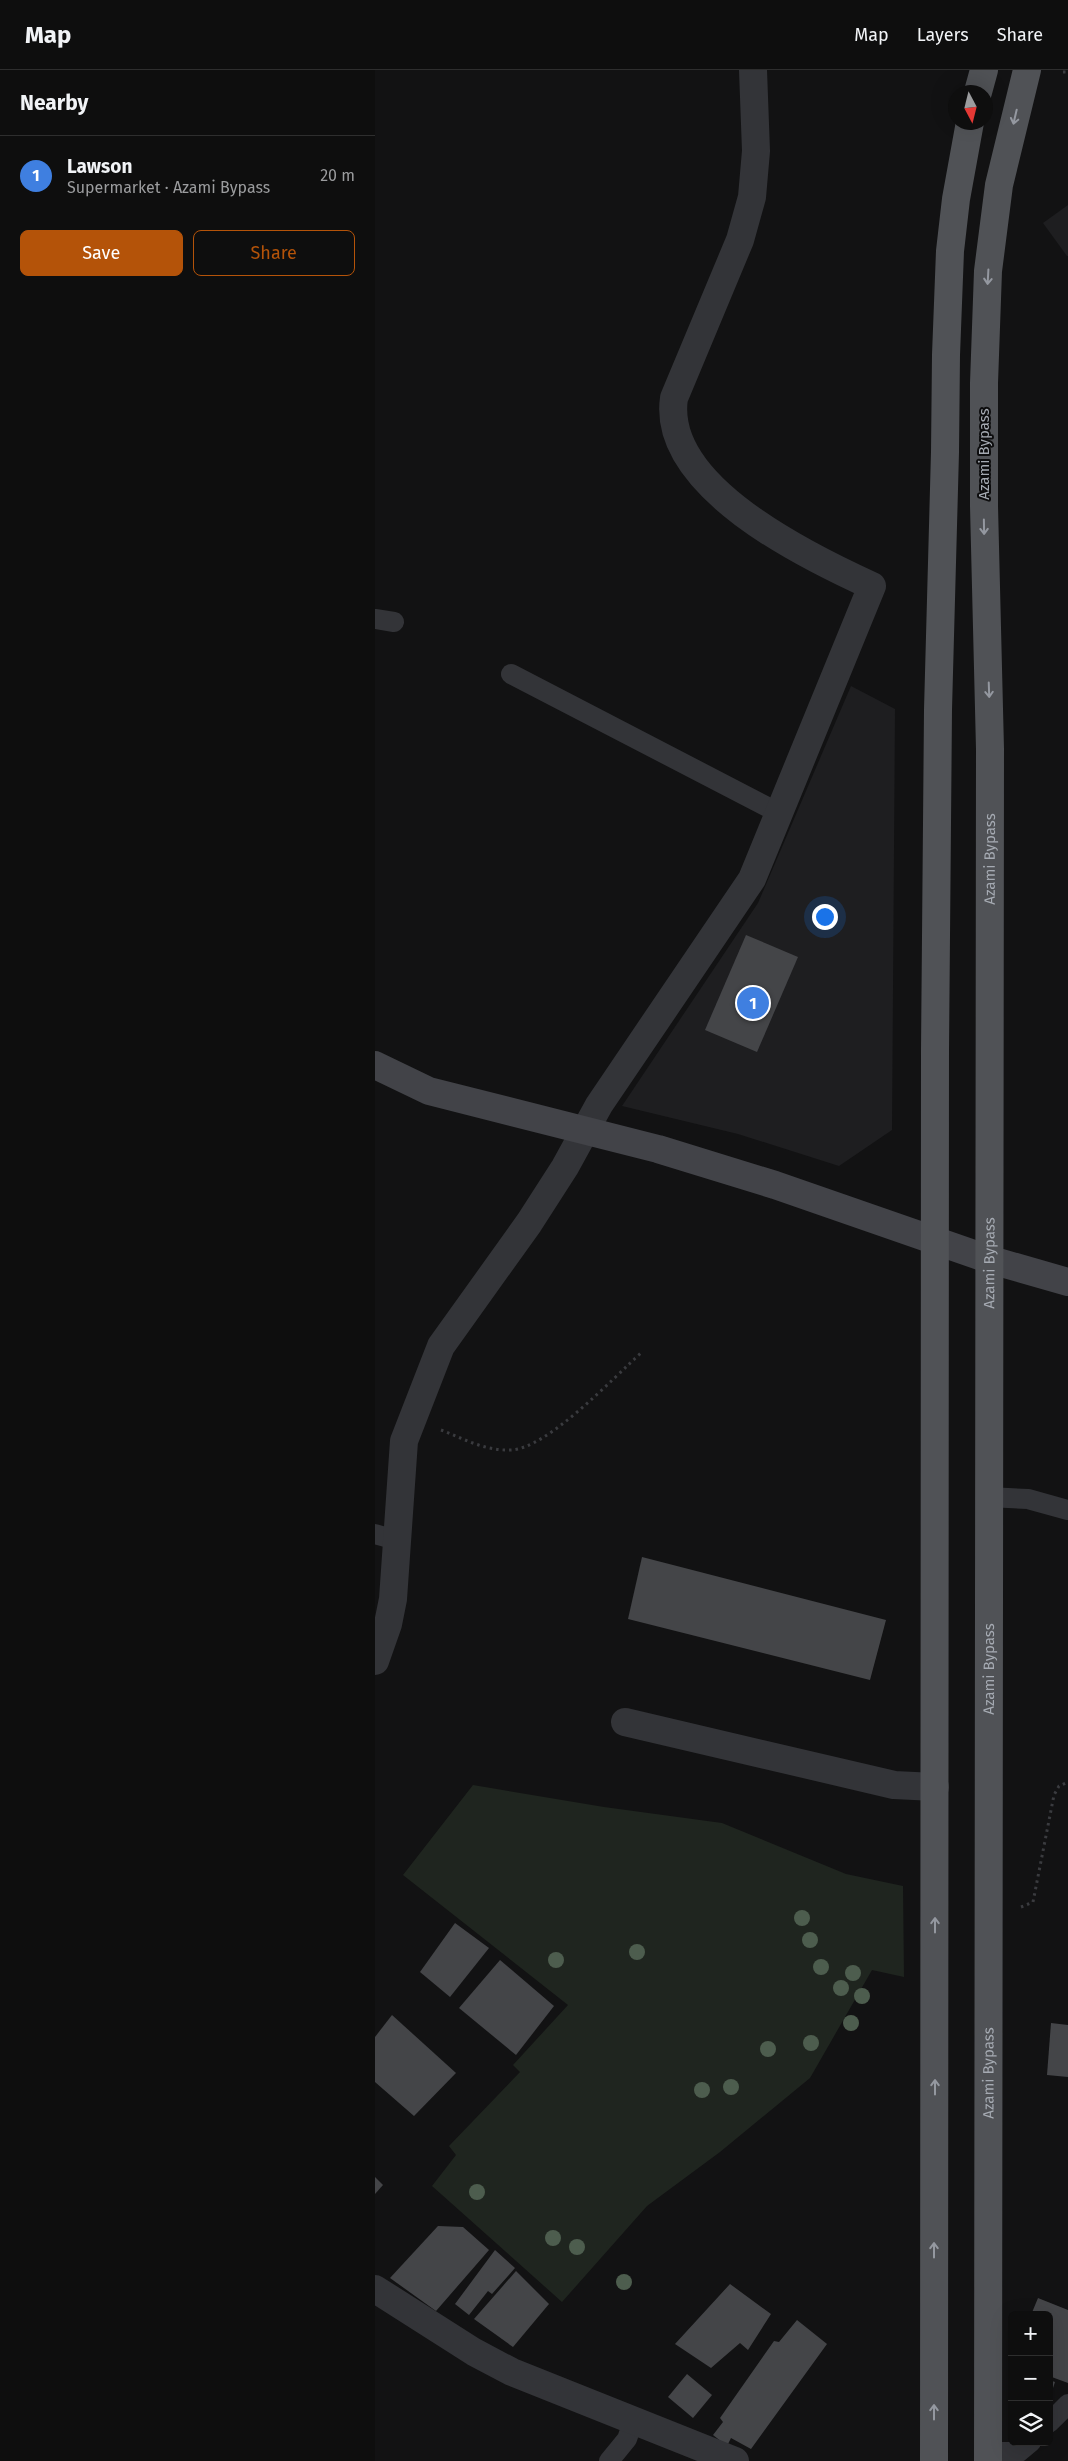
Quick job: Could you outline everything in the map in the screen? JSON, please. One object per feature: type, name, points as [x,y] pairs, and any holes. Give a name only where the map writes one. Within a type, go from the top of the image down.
[{"type":"main road","points":[[980,85],[985,70]]},
{"type":"main road","name":"Azami Bypass","points":[[988,2456],[988,1497],[991,1260],[990,749],[984,506],[985,355],[988,271],[999,185],[1027,70]]},
{"type":"main road","points":[[934,2461],[937,720],[950,252],[956,199],[969,130]]},
{"type":"street","points":[[375,1660],[390,1616],[386,1537],[404,1441],[441,1346],[534,1215],[565,1167],[585,1129],[752,879],[872,586],[813,559],[735,508],[712,486],[688,457],[676,434],[671,415],[674,398],[740,240],[752,197],[756,151],[753,70]]},
{"type":"street","points":[[375,1065],[429,1091],[585,1129],[716,1166],[991,1260],[1068,1282]]},
{"type":"street","points":[[625,1722],[894,1785],[935,1787]]},
{"type":"street","points":[[375,2289],[474,2352],[512,2372],[633,2422],[735,2461]]},
{"type":"lane","points":[[511,674],[779,813]]},
{"type":"lane","points":[[988,1497],[1028,1499],[1068,1510]]},
{"type":"lane","points":[[1053,2419],[1068,2404]]},
{"type":"lane","points":[[609,2461],[627,2439],[633,2422]]},
{"type":"lane","points":[[988,2456],[1019,2452],[1026,2446]]},
{"type":"path","points":[[413,1418],[483,1447],[511,1450],[528,1446],[554,1430],[642,1352]]},
{"type":"path","points":[[988,1908],[1025,1907],[1033,1902],[1054,1795],[1059,1786],[1068,1782]]},
{"type":"shaded area","points":[[1068,205],[1068,256],[1067,256],[1043,223]]},
{"type":"shaded area","points":[[851,686],[895,709],[892,1130],[839,1166],[738,1134],[622,1106],[758,903]]},
{"type":"shaded area","points":[[473,1785],[604,1807],[722,1823],[846,1874],[903,1886],[904,1977],[872,1970],[810,2078],[720,2152],[647,2206],[562,2302],[432,2186],[456,2155],[449,2146],[520,2072],[513,2065],[568,2005],[403,1875]]},
{"type":"building","points":[[746,935],[798,957],[757,1052],[705,1030]]},
{"type":"building","points":[[642,1557],[886,1620],[870,1680],[628,1619]]},
{"type":"building","points":[[455,1923],[489,1948],[450,1997],[420,1972]]},
{"type":"building","points":[[500,1960],[554,2006],[516,2055],[459,2008]]},
{"type":"building","points":[[392,2015],[456,2073],[414,2116],[375,2082],[375,2037]]},
{"type":"building","points":[[1051,2023],[1068,2025],[1068,2077],[1047,2075]]},
{"type":"building","points":[[375,2177],[383,2185],[375,2194]]},
{"type":"building","points":[[438,2226],[463,2227],[489,2250],[436,2311],[390,2278]]},
{"type":"building","points":[[495,2250],[515,2268],[492,2294],[488,2291],[469,2315],[455,2304]]},
{"type":"building","points":[[516,2271],[549,2304],[513,2347],[474,2319]]},
{"type":"building","points":[[730,2284],[771,2314],[748,2350],[740,2343],[711,2368],[675,2344]]},
{"type":"building","points":[[1038,2298],[1068,2310],[1068,2383],[1053,2377],[1053,2311],[1033,2311]]},
{"type":"building","points":[[797,2320],[827,2344],[751,2449],[731,2438],[727,2446],[713,2435],[723,2422],[720,2418],[774,2341],[779,2342]]},
{"type":"building","points":[[687,2374],[712,2395],[693,2418],[668,2397]]},
{"type":"place","name":"Lawson","points":[[753,1003]]}]
